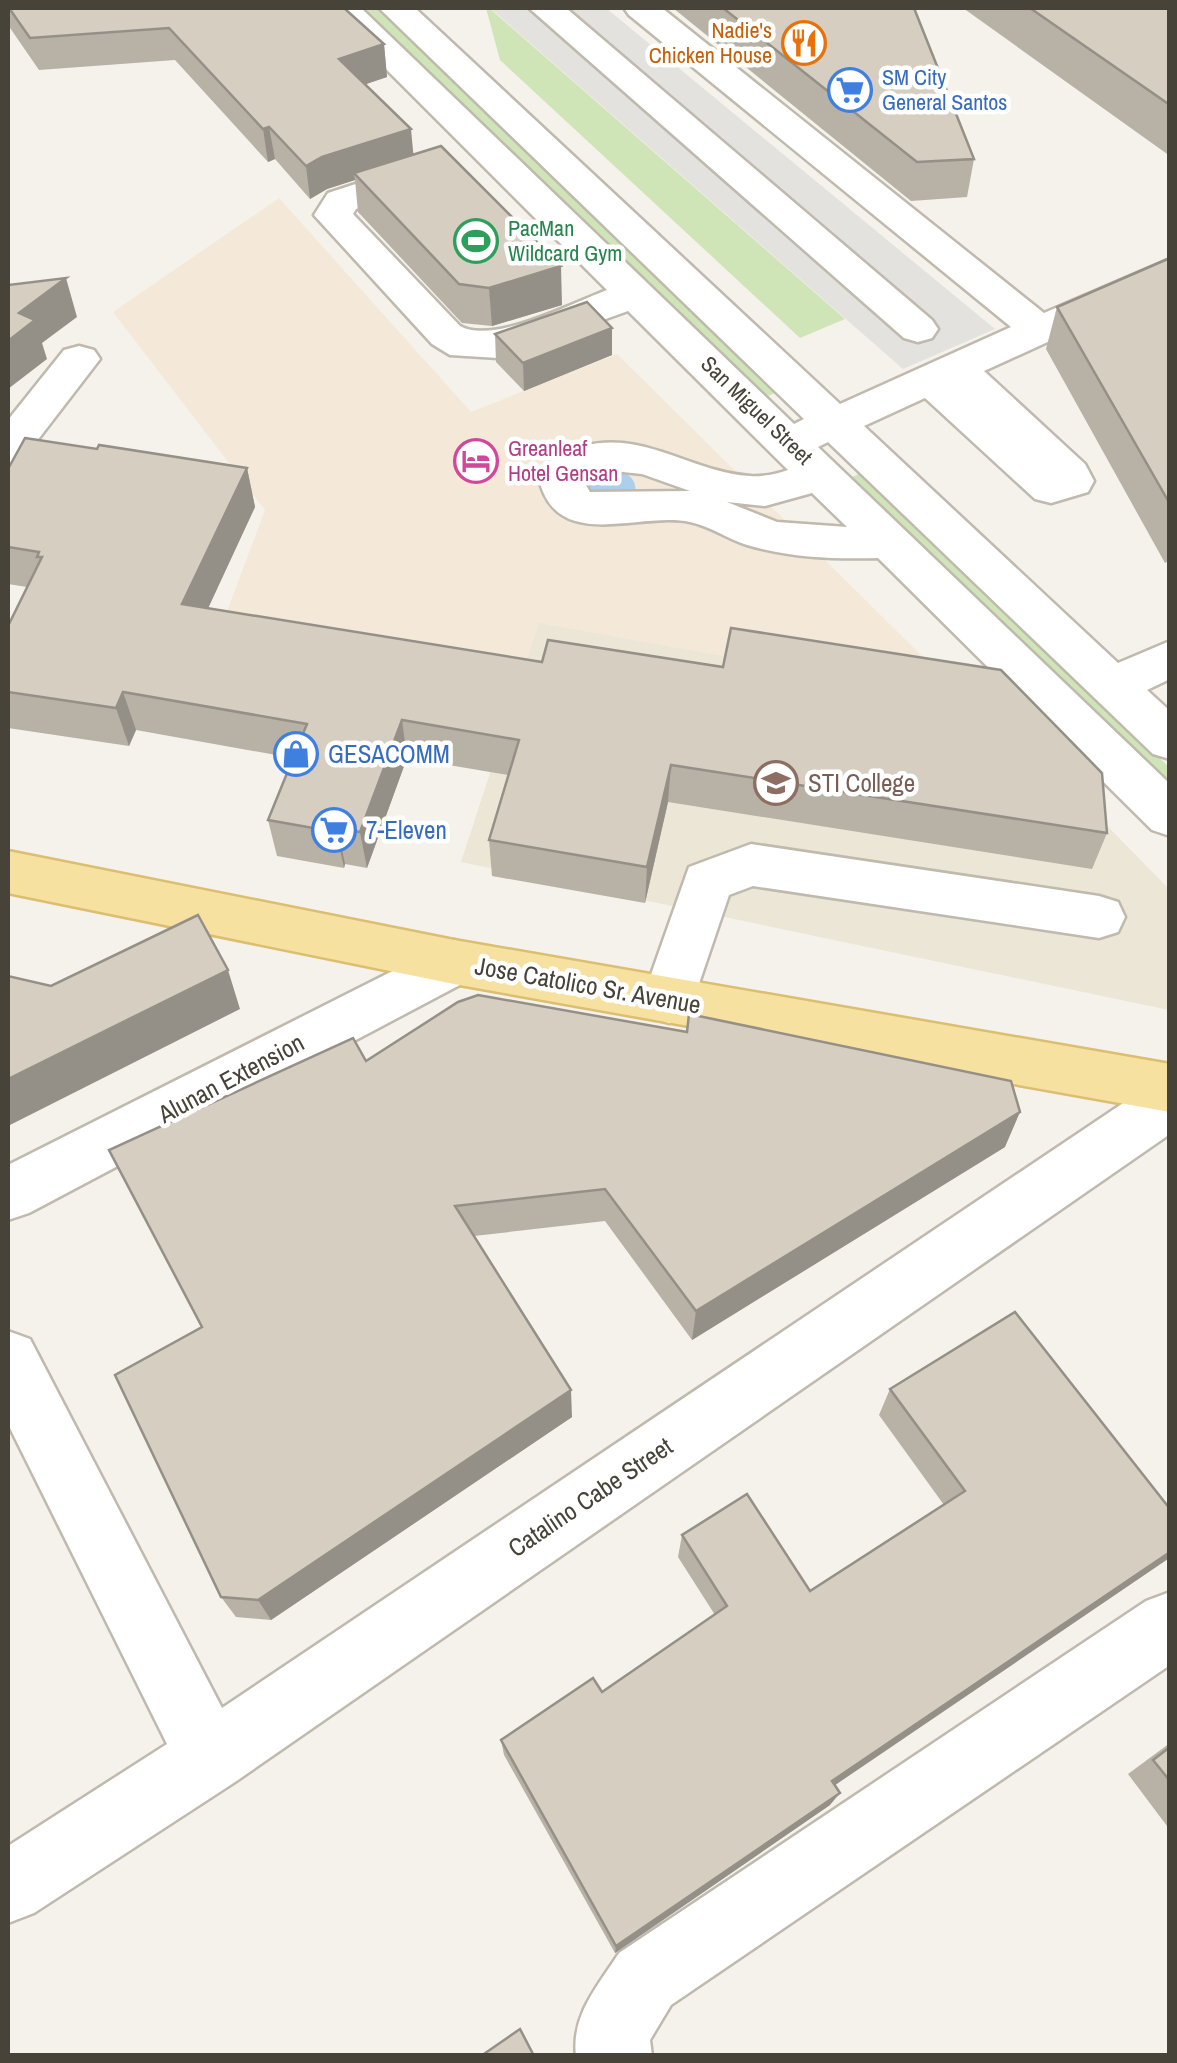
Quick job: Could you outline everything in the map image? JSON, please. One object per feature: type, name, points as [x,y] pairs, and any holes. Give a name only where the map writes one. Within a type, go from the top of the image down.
[{"type":"main road","name":"Jose Catolico Sr. Avenue","points":[[8,872],[454,962],[1170,1088]]},
{"type":"street","name":"San Miguel Street","points":[[342,8],[1170,816]]},
{"type":"street","name":"San Miguel Street","points":[[396,8],[1170,741]]},
{"type":"street","points":[[442,8],[456,62]]},
{"type":"street","points":[[546,8],[918,328]]},
{"type":"street","points":[[641,8],[1037,328]]},
{"type":"street","points":[[672,116],[740,90]]},
{"type":"street","points":[[492,152],[342,202],[332,215],[446,335],[465,346],[498,345],[637,294]]},
{"type":"street","points":[[791,442],[1170,271]]},
{"type":"street","points":[[8,450],[80,359]]},
{"type":"street","points":[[823,474],[776,489],[750,492],[645,460],[606,453],[572,464],[560,475],[560,486],[566,496],[603,510],[684,506],[789,540],[831,544],[892,542]]},
{"type":"street","points":[[1112,687],[1170,658]]},
{"type":"street","points":[[669,1000],[707,882],[751,865],[1099,917]]},
{"type":"street","name":"Alunan Extension","points":[[8,1194],[454,962]]},
{"type":"street","name":"Catalino Cabe Street","points":[[8,1887],[210,1757],[1170,1102]]},
{"type":"street","points":[[8,1360],[210,1757]]},
{"type":"street","points":[[614,2056],[611,2032],[645,1979],[1170,1625]]},
{"type":"shaded area","points":[[490,8],[606,8],[995,329],[903,369]]},
{"type":"shaded area","name":"Greanleaf Hotel Gensan","points":[[279,198],[471,412],[617,354],[930,664],[515,696],[214,646],[265,510],[113,312]]},
{"type":"shaded area","name":"STI College","points":[[539,623],[988,704],[1169,889],[1169,1010],[461,862]]},
{"type":"green space","points":[[376,8],[781,390],[768,396],[364,10]]},
{"type":"green space","points":[[486,8],[845,319],[800,338],[500,60]]},
{"type":"green space","points":[[863,472],[1169,767],[1169,788],[850,478]]},
{"type":"water","points":[[597,466],[631,477],[634,498],[597,510],[574,478]]},
{"type":"building","points":[[9,8],[344,8],[384,44],[339,59],[411,129],[322,157],[306,166],[269,127],[263,129],[169,28],[30,38]]},
{"type":"building","points":[[723,8],[914,8],[974,159],[917,162]]},
{"type":"building","points":[[1030,8],[1170,8],[1170,105]]},
{"type":"building","points":[[441,146],[561,266],[489,288],[459,284],[354,173]]},
{"type":"building","points":[[1170,258],[1170,504],[1057,307]]},
{"type":"building","points":[[66,278],[19,313],[35,320],[8,341],[8,285]]},
{"type":"building","points":[[587,302],[612,328],[523,363],[495,334]]},
{"type":"building","points":[[25,438],[247,468],[182,604],[542,662],[548,640],[723,667],[731,628],[1001,670],[1102,773],[1107,833],[671,765],[647,867],[489,840],[519,740],[402,720],[360,832],[338,828],[336,832],[268,820],[307,724],[123,692],[116,708],[8,692],[8,626],[42,557],[37,557],[39,552],[8,547],[8,469]]},
{"type":"building","points":[[198,915],[228,970],[8,1079],[8,976],[51,986]]},
{"type":"building","points":[[478,995],[687,1032],[689,1014],[1011,1081],[1020,1112],[696,1311],[605,1189],[455,1206],[571,1390],[258,1600],[221,1597],[115,1375],[202,1327],[109,1150],[353,1038],[366,1061],[458,1002]]},
{"type":"building","points":[[1015,1312],[1170,1509],[1170,1552],[832,1781],[840,1793],[616,1946],[501,1740],[593,1678],[602,1692],[727,1606],[682,1535],[747,1494],[810,1591],[965,1491],[890,1389]]},
{"type":"building","points":[[1170,1747],[1170,1781],[1153,1760]]},
{"type":"building","points":[[520,2029],[534,2056],[481,2056]]},
{"type":"place","name":"Nadie's Chicken House","points":[[804,43]]},
{"type":"place","name":"SM City General Santos","points":[[850,90]]},
{"type":"place","name":"PacMan Wildcard Gym","points":[[476,241]]},
{"type":"place","name":"Greanleaf Hotel Gensan","points":[[476,461]]},
{"type":"place","name":"GESACOMM","points":[[296,754]]},
{"type":"place","name":"STI College","points":[[776,783]]},
{"type":"place","name":"7-Eleven","points":[[334,830]]}]
